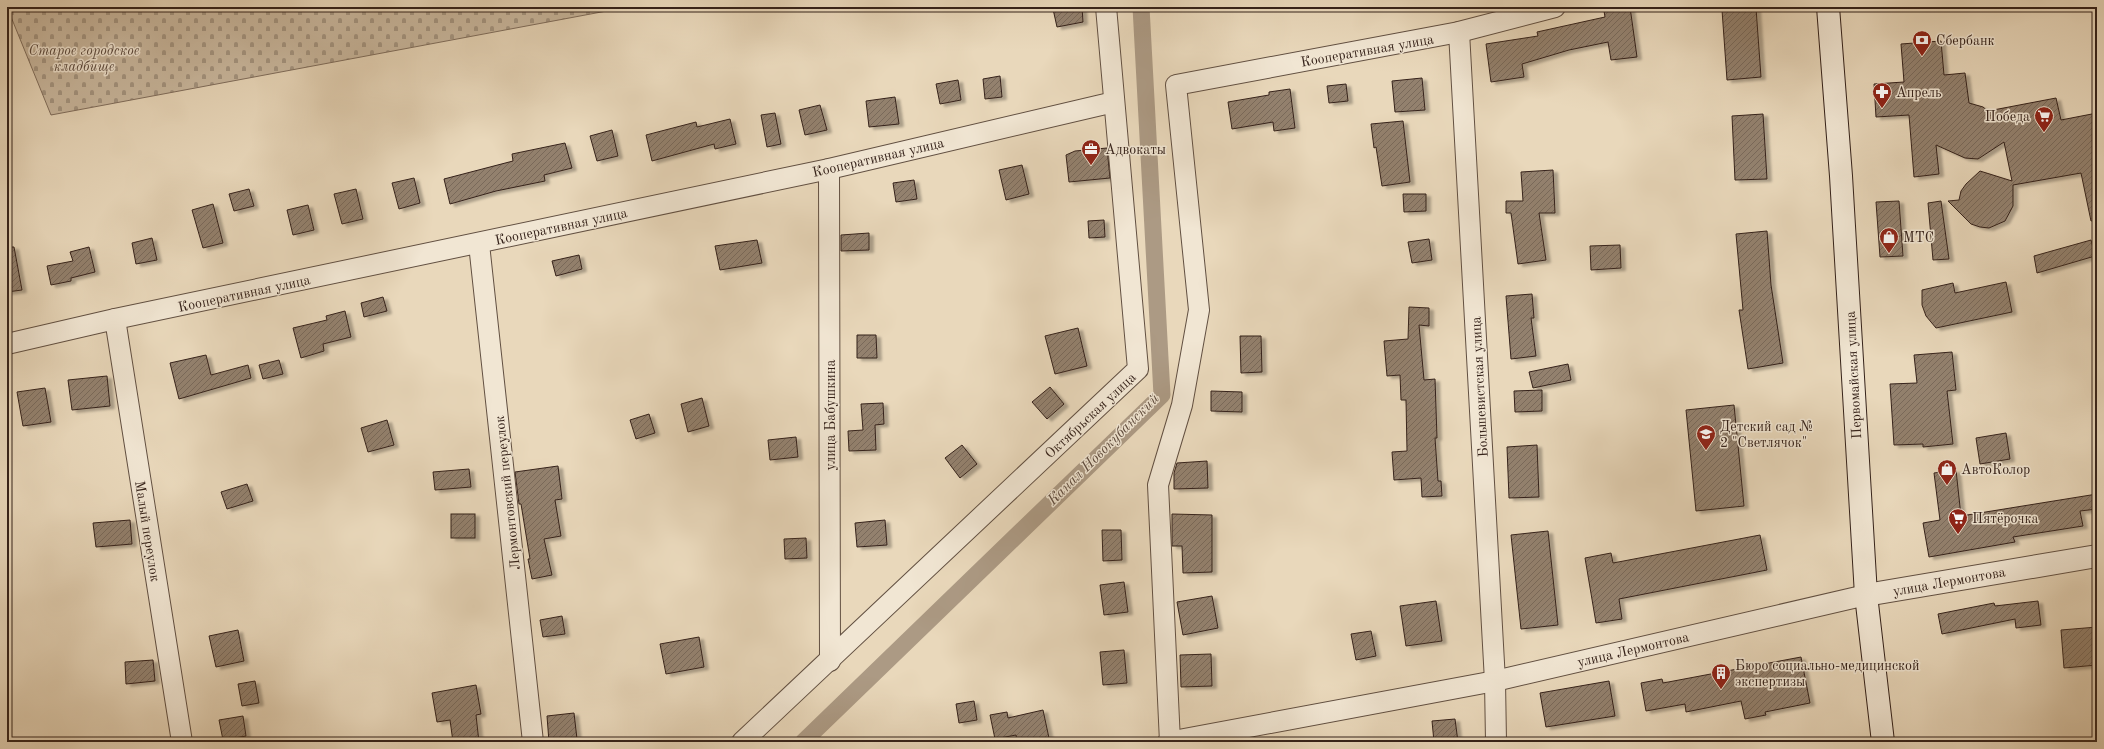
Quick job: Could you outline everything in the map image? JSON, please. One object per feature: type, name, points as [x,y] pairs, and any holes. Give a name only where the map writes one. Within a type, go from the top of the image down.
[{"type":"main road","name":"Первомайская улица","points":[[1828,7],[1841,176],[1866,595],[1883,742]]},
{"type":"main road","name":"улица Лермонтова","points":[[1866,595],[2097,556]]},
{"type":"street","name":"Октябрьская улица","points":[[830,661],[1138,369],[1106,7]]},
{"type":"street","name":"Кооперативная улица","points":[[1169,742],[1158,485],[1182,405],[1199,310],[1176,85],[1459,32],[1556,7]]},
{"type":"street","name":"Большевистская улица","points":[[1459,32],[1495,681],[1496,742]]},
{"type":"street","name":"Кооперативная улица","points":[[7,344],[829,168],[1114,102]]},
{"type":"street","name":"улица Бабушкина","points":[[829,168],[830,661]]},
{"type":"street","name":"Лермонтовский переулок","points":[[479,244],[533,742]]},
{"type":"street","name":"Малый переулок","points":[[115,320],[182,742]]},
{"type":"street","name":"улица Лермонтова","points":[[1169,742],[1495,681],[1866,595]]},
{"type":"street","points":[[742,742],[830,661]]},
{"type":"green space","name":"Старое городское кладбище","points":[[7,7],[628,7],[51,115]]},
{"type":"building","points":[[1082,7],[1083,22],[1057,27],[1053,9]]},
{"type":"building","points":[[1630,7],[1637,57],[1611,60],[1608,42],[1569,50],[1522,64],[1524,77],[1491,82],[1486,44],[1538,36],[1537,32],[1605,17],[1604,11]]},
{"type":"building","points":[[1756,8],[1761,77],[1727,80],[1722,10]]},
{"type":"building","points":[[1941,41],[1944,75],[1965,73],[1969,103],[1983,107],[1988,111],[2056,98],[2061,120],[2097,113],[2097,220],[2091,221],[2081,173],[2013,185],[2013,206],[2005,221],[1989,228],[1971,224],[1948,201],[1959,200],[1961,191],[1966,184],[1980,171],[2012,181],[2004,142],[1978,159],[1965,158],[1936,145],[1939,174],[1914,177],[1909,115],[1876,117],[1874,84],[1904,82],[1901,44]]},
{"type":"building","points":[[1000,76],[1002,97],[985,99],[983,79]]},
{"type":"building","points":[[1422,78],[1425,110],[1395,112],[1392,81]]},
{"type":"building","points":[[958,80],[961,100],[940,104],[936,84]]},
{"type":"building","points":[[1346,84],[1348,101],[1329,103],[1327,86]]},
{"type":"building","points":[[1290,89],[1295,128],[1274,131],[1273,122],[1232,129],[1228,102],[1269,95],[1269,92]]},
{"type":"building","points":[[895,97],[899,124],[869,127],[866,101]]},
{"type":"building","points":[[820,105],[827,130],[805,135],[799,110]]},
{"type":"building","points":[[775,113],[781,144],[767,147],[761,115]]},
{"type":"building","points":[[1763,114],[1767,179],[1735,180],[1732,116]]},
{"type":"building","points":[[730,119],[736,144],[715,149],[714,144],[652,161],[646,135],[696,122],[697,127]]},
{"type":"building","points":[[1403,121],[1410,182],[1382,186],[1376,147],[1374,148],[1371,124]]},
{"type":"building","points":[[612,130],[618,156],[597,161],[590,136]]},
{"type":"building","points":[[565,143],[572,168],[544,175],[545,181],[496,191],[450,204],[444,179],[513,161],[512,154]]},
{"type":"building","name":"Адвокаты","points":[[1107,148],[1110,178],[1069,182],[1066,155],[1075,151]]},
{"type":"building","points":[[1022,165],[1029,194],[1006,200],[999,170]]},
{"type":"building","points":[[1553,170],[1555,213],[1539,213],[1546,260],[1518,264],[1511,213],[1506,213],[1506,201],[1523,201],[1521,172]]},
{"type":"building","points":[[414,178],[420,203],[399,209],[392,183]]},
{"type":"building","points":[[914,180],[917,199],[896,202],[893,183]]},
{"type":"building","points":[[249,189],[254,206],[234,211],[229,194]]},
{"type":"building","points":[[356,189],[363,219],[342,224],[334,194]]},
{"type":"building","points":[[1403,194],[1426,194],[1426,211],[1404,212]]},
{"type":"building","points":[[1899,201],[1903,256],[1880,257],[1876,202]]},
{"type":"building","points":[[1941,201],[1949,259],[1933,260],[1928,203]]},
{"type":"building","points":[[213,204],[223,243],[203,248],[192,210]]},
{"type":"building","points":[[308,205],[314,230],[293,235],[287,210]]},
{"type":"building","points":[[1104,220],[1105,237],[1089,238],[1088,221]]},
{"type":"building","points":[[1767,231],[1771,285],[1783,363],[1748,369],[1739,310],[1743,310],[1736,234]]},
{"type":"building","points":[[869,233],[869,250],[841,251],[841,235]]},
{"type":"building","points":[[152,238],[157,260],[136,264],[132,243]]},
{"type":"building","points":[[1429,239],[1432,260],[1412,263],[1408,242]]},
{"type":"building","points":[[757,240],[762,263],[720,270],[715,246]]},
{"type":"building","points":[[2091,240],[2095,256],[2037,273],[2034,256]]},
{"type":"building","points":[[1620,245],[1621,268],[1591,270],[1590,246]]},
{"type":"building","points":[[7,247],[14,247],[22,290],[7,292]]},
{"type":"building","points":[[89,247],[95,272],[71,278],[71,281],[51,285],[47,266],[73,261],[70,252]]},
{"type":"building","points":[[579,255],[582,269],[556,276],[552,261]]},
{"type":"building","points":[[2006,282],[2012,312],[1936,328],[1926,316],[1922,305],[1922,290],[1953,283],[1955,293]]},
{"type":"building","points":[[1532,294],[1534,318],[1531,318],[1536,356],[1511,359],[1506,296]]},
{"type":"building","points":[[383,297],[387,311],[364,317],[361,303]]},
{"type":"building","points":[[1409,307],[1429,308],[1429,326],[1419,325],[1424,380],[1435,379],[1437,438],[1435,438],[1438,481],[1441,481],[1442,496],[1422,497],[1421,478],[1394,480],[1392,452],[1407,451],[1406,400],[1401,400],[1400,375],[1387,376],[1384,341],[1408,339]]},
{"type":"building","points":[[345,311],[351,337],[323,344],[324,351],[301,358],[293,328],[327,320],[326,316]]},
{"type":"building","points":[[1078,328],[1087,366],[1055,374],[1045,336]]},
{"type":"building","points":[[857,335],[876,335],[877,358],[857,358]]},
{"type":"building","points":[[1240,336],[1261,336],[1262,372],[1241,373]]},
{"type":"building","points":[[1952,352],[1956,390],[1947,391],[1953,444],[1923,447],[1923,444],[1894,445],[1890,384],[1917,383],[1914,355]]},
{"type":"building","points":[[206,355],[211,375],[248,365],[251,378],[179,399],[170,363]]},
{"type":"building","points":[[279,360],[283,374],[263,379],[259,365]]},
{"type":"building","points":[[1568,364],[1571,380],[1533,388],[1529,372]]},
{"type":"building","points":[[107,376],[110,406],[72,410],[68,380]]},
{"type":"building","points":[[1050,387],[1064,404],[1047,419],[1032,402]]},
{"type":"building","points":[[45,388],[51,422],[23,426],[17,392]]},
{"type":"building","points":[[1542,390],[1542,411],[1515,412],[1514,391]]},
{"type":"building","points":[[1211,391],[1242,392],[1242,412],[1211,411]]},
{"type":"building","points":[[702,398],[709,426],[688,432],[681,404]]},
{"type":"building","points":[[883,403],[884,424],[875,425],[876,450],[849,451],[848,431],[863,430],[861,404]]},
{"type":"building","points":[[1734,405],[1744,506],[1696,511],[1686,410]]},
{"type":"building","points":[[649,414],[655,433],[636,439],[630,420]]},
{"type":"building","points":[[387,420],[394,445],[368,452],[361,428]]},
{"type":"building","points":[[2006,433],[2010,459],[1980,464],[1976,438]]},
{"type":"building","points":[[796,437],[798,457],[770,460],[768,440]]},
{"type":"building","points":[[962,445],[977,464],[960,478],[945,458]]},
{"type":"building","points":[[1537,445],[1539,497],[1509,498],[1507,447]]},
{"type":"building","points":[[1207,461],[1208,488],[1174,489],[1174,473],[1177,463]]},
{"type":"building","points":[[558,466],[562,499],[555,500],[561,536],[544,539],[552,575],[532,579],[515,472]]},
{"type":"building","points":[[469,469],[471,487],[435,490],[433,472]]},
{"type":"building","points":[[1956,470],[1961,516],[2097,494],[2097,509],[2080,511],[2083,526],[2013,537],[2015,542],[1929,557],[1923,523],[1940,520],[1934,473]]},
{"type":"building","points":[[247,484],[253,501],[227,509],[221,492]]},
{"type":"building","points":[[451,514],[475,514],[475,538],[451,538]]},
{"type":"building","points":[[1172,514],[1212,515],[1212,572],[1183,573],[1182,546],[1172,546]]},
{"type":"building","points":[[130,520],[132,544],[96,547],[93,523]]},
{"type":"building","points":[[885,520],[887,545],[857,547],[855,523]]},
{"type":"building","points":[[1102,530],[1121,530],[1122,560],[1103,561]]},
{"type":"building","points":[[1548,531],[1558,625],[1521,629],[1511,535]]},
{"type":"building","points":[[1760,535],[1767,570],[1619,599],[1622,619],[1596,623],[1585,558],[1611,553],[1613,563]]},
{"type":"building","points":[[806,538],[807,558],[785,559],[784,539]]},
{"type":"building","points":[[1124,582],[1128,612],[1104,615],[1100,585]]},
{"type":"building","points":[[1212,596],[1218,628],[1183,635],[1177,602]]},
{"type":"building","points":[[1436,601],[1442,641],[1406,646],[1400,606]]},
{"type":"building","points":[[2038,601],[2041,625],[2016,628],[2015,619],[1942,634],[1938,614],[1994,603],[1995,606]]},
{"type":"building","points":[[562,616],[565,634],[543,637],[540,620]]},
{"type":"building","points":[[2097,627],[2097,665],[2064,668],[2061,630]]},
{"type":"building","points":[[238,630],[244,661],[216,667],[209,636]]},
{"type":"building","points":[[1371,631],[1376,656],[1356,660],[1351,634]]},
{"type":"building","points":[[699,637],[704,667],[666,674],[660,644]]},
{"type":"building","points":[[1124,650],[1127,683],[1103,685],[1100,652]]},
{"type":"building","points":[[1211,654],[1212,686],[1181,687],[1180,655]]},
{"type":"building","points":[[1801,657],[1810,703],[1765,712],[1766,715],[1745,719],[1741,701],[1686,712],[1685,704],[1646,711],[1641,683],[1662,679],[1663,683]]},
{"type":"building","points":[[153,660],[155,681],[126,684],[125,662]]},
{"type":"building","points":[[255,681],[259,703],[242,706],[238,684]]},
{"type":"building","points":[[1609,681],[1615,716],[1546,727],[1540,693]]},
{"type":"building","points":[[476,685],[481,714],[476,715],[479,742],[453,742],[450,720],[437,722],[432,693]]},
{"type":"building","points":[[974,701],[977,720],[959,723],[956,704]]},
{"type":"building","points":[[1043,710],[1049,738],[1033,742],[1017,742],[1016,735],[995,739],[990,715],[1007,712],[1008,718]]},
{"type":"building","points":[[574,713],[577,739],[549,742],[547,716]]},
{"type":"building","points":[[243,716],[246,736],[223,740],[219,720]]},
{"type":"building","points":[[1455,719],[1458,742],[1434,742],[1432,721]]},
{"type":"waterway","name":"Канал Новокубанский","points":[[803,742],[1162,395],[1141,7]]},
{"type":"place","name":"Сбербанк","points":[[1922,57]]},
{"type":"place","name":"Апрель","points":[[1882,109]]},
{"type":"place","name":"Победа","points":[[2044,133]]},
{"type":"place","name":"Адвокаты","points":[[1091,166]]},
{"type":"place","name":"МТС","points":[[1889,254]]},
{"type":"place","name":"Детский сад № 2 \"Светлячок\"","points":[[1706,451]]},
{"type":"place","name":"АвтоКолор","points":[[1947,486]]},
{"type":"place","name":"Пятёрочка","points":[[1958,535]]},
{"type":"place","name":"Бюро социально-медицинской экспертизы","points":[[1721,690]]}]
